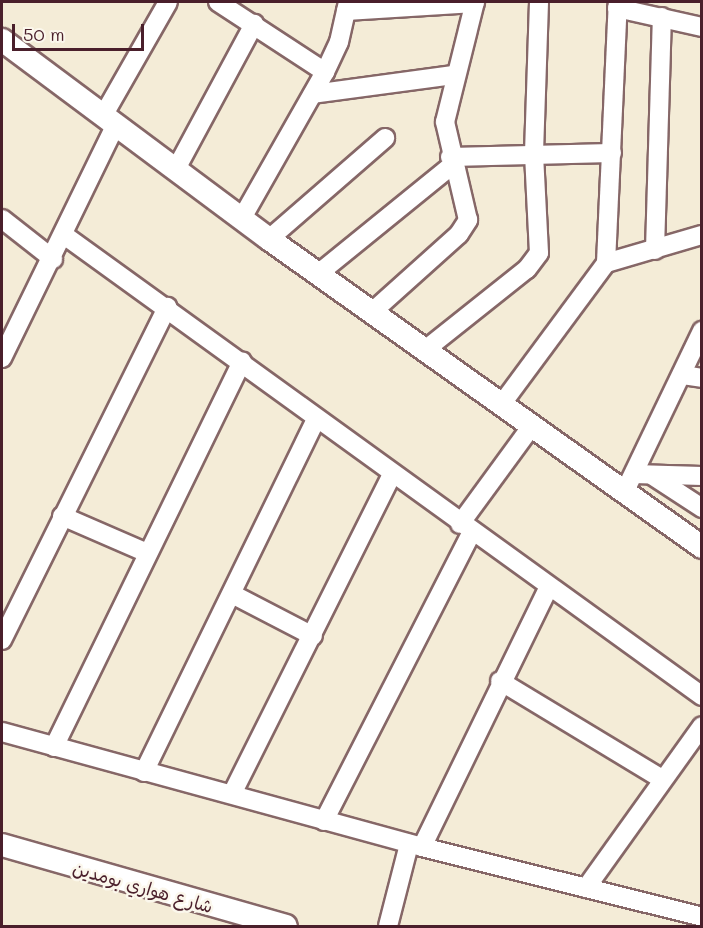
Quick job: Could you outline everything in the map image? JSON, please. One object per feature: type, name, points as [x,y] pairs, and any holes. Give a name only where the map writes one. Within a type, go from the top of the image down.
[{"type":"street","points":[[2,358],[53,259],[109,120],[168,2]]},
{"type":"street","points":[[218,2],[324,72]]},
{"type":"street","points":[[242,218],[313,94],[339,42],[347,6],[475,2],[454,75],[445,122],[451,161],[468,213],[465,226],[371,313]]},
{"type":"street","points":[[425,350],[527,269],[539,253],[534,153],[539,2]]},
{"type":"street","points":[[501,405],[606,263],[618,4],[702,27]]},
{"type":"street","points":[[656,250],[662,17]]},
{"type":"street","points":[[176,169],[254,24]]},
{"type":"street","points":[[2,40],[269,239],[531,427],[630,482],[702,547]]},
{"type":"street","points":[[313,94],[454,75]]},
{"type":"street","points":[[269,239],[384,138]]},
{"type":"street","points":[[318,274],[451,161],[534,153],[612,153]]},
{"type":"street","points":[[2,219],[53,259]]},
{"type":"street","points":[[64,235],[242,361],[316,419],[702,696]]},
{"type":"street","points":[[606,263],[702,235]]},
{"type":"street","points":[[2,640],[167,307]]},
{"type":"street","points":[[630,482],[702,331]]},
{"type":"street","points":[[54,747],[242,361]]},
{"type":"street","points":[[683,375],[702,378]]},
{"type":"street","points":[[144,772],[316,419]]},
{"type":"street","points":[[324,821],[466,528],[531,427]]},
{"type":"street","points":[[232,794],[392,474]]},
{"type":"street","points":[[630,482],[653,477],[702,476]]},
{"type":"street","points":[[653,477],[702,508]]},
{"type":"street","points":[[62,516],[147,553]]},
{"type":"street","points":[[388,927],[416,845],[549,587]]},
{"type":"street","points":[[232,594],[313,636]]},
{"type":"street","points":[[500,681],[662,780]]},
{"type":"street","points":[[586,888],[702,726]]},
{"type":"street","points":[[2,732],[324,821],[702,917]]},
{"type":"street","name":"شارع هواري بومدين","points":[[2,845],[286,927]]}]
